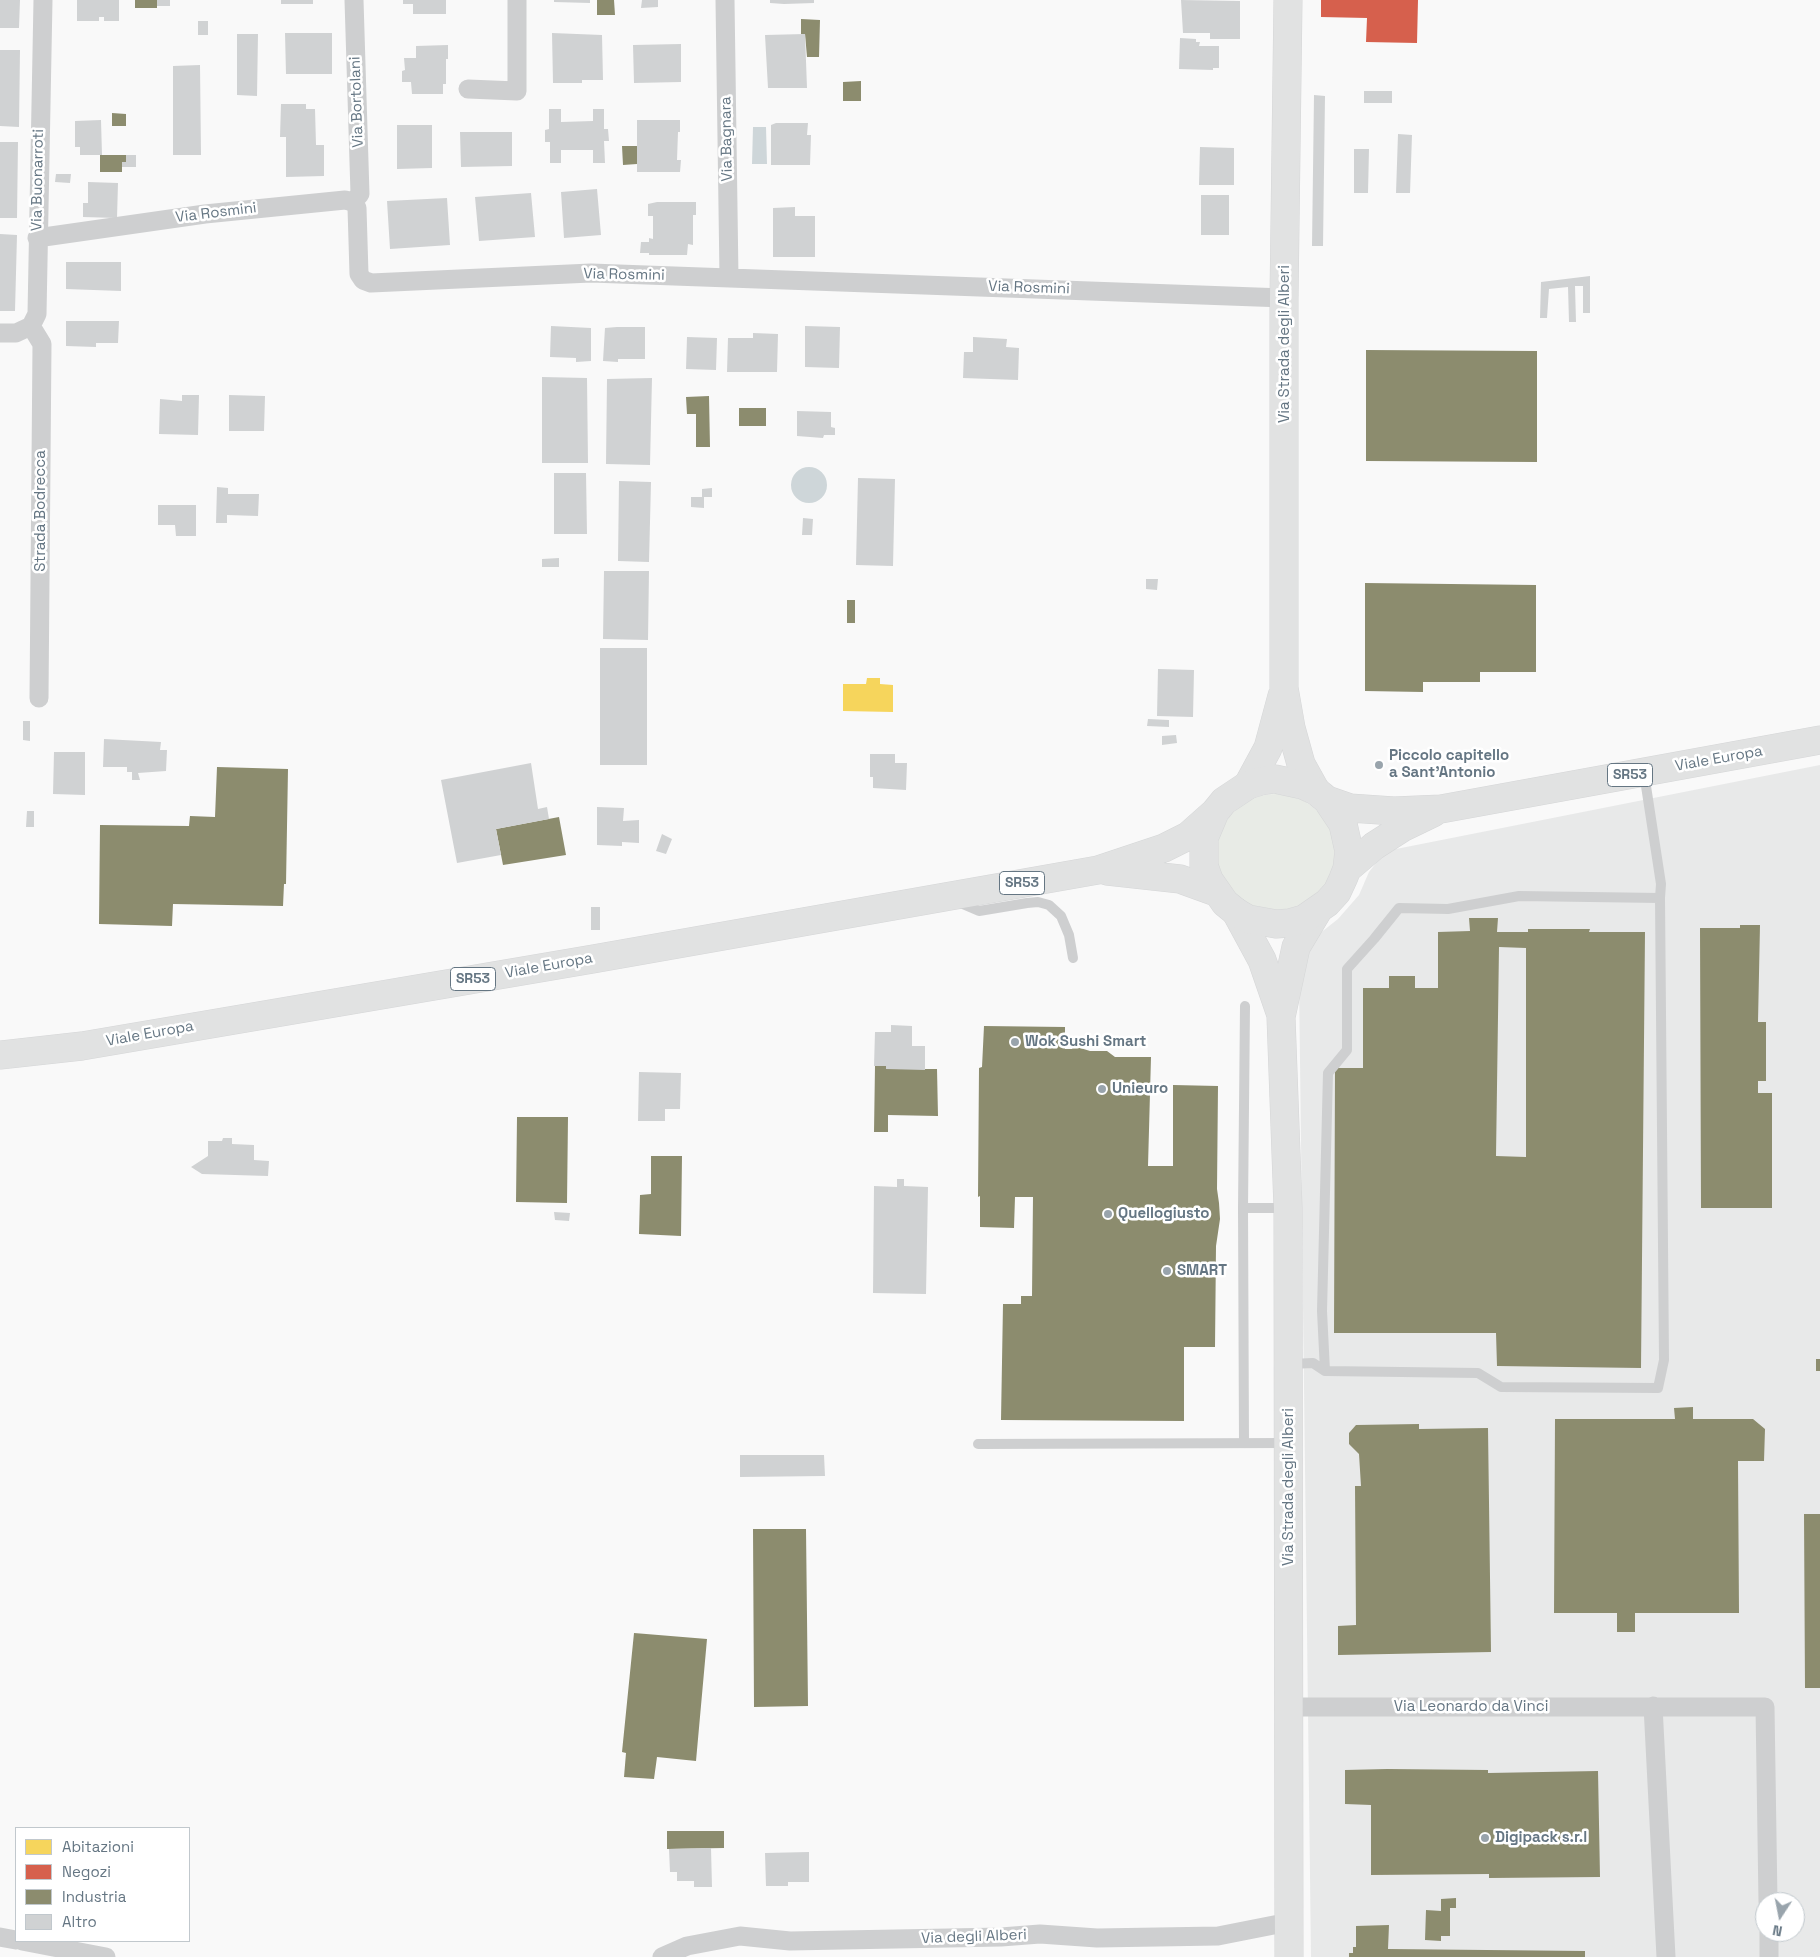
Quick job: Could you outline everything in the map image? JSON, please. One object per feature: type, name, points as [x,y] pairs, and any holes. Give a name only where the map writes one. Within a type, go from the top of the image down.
[{"type":"main road","name":"Via Strada degli Alberi","points":[[1288,0],[1284,298],[1284,688],[1291,728],[1301,764],[1321,796]]},
{"type":"main road","name":"Via Strada degli Alberi","points":[[1248,785],[1268,748],[1284,688]]},
{"type":"main road","name":"Viale Europa","points":[[0,1055],[92,1044],[946,898],[1038,888],[1164,848],[1188,836],[1215,812],[1224,800],[1248,785],[1275,779],[1303,784],[1321,796],[1350,808],[1394,811],[1441,809],[1820,740]]},
{"type":"main road","name":"Viale Europa","points":[[1215,812],[1204,838],[1203,852],[1207,873],[1216,892],[1225,903],[1248,919],[1276,924],[1297,921],[1317,912],[1337,892],[1347,869],[1349,851],[1343,824],[1321,796]]},
{"type":"main road","name":"Viale Europa","points":[[1347,869],[1374,846],[1402,828],[1441,809]]},
{"type":"main road","name":"Viale Europa","points":[[1098,870],[1180,879],[1216,892]]},
{"type":"main road","name":"Via Strada degli Alberi","points":[[1236,912],[1262,960],[1282,1017]]},
{"type":"main road","name":"Via Strada degli Alberi","points":[[1289,1957],[1288,1208],[1282,1017],[1296,947],[1317,912]]},
{"type":"street","name":"Via Buonarroti","points":[[31,326],[37,314],[43,0]]},
{"type":"street","name":"Via Bortolani","points":[[353,202],[360,194],[354,0]]},
{"type":"street","points":[[468,89],[517,91],[517,0]]},
{"type":"street","name":"Via Bagnara","points":[[725,0],[729,277]]},
{"type":"street","name":"Via Rosmini","points":[[37,238],[205,214],[344,200],[353,202],[356,208],[359,274],[363,280],[370,283],[591,273],[1284,298]]},
{"type":"street","points":[[0,334],[16,333],[31,326]]},
{"type":"street","name":"Strada Bodrecca","points":[[31,326],[42,344],[39,698]]},
{"type":"street","points":[[1653,1706],[1666,1957]]},
{"type":"street","name":"Via Leonardo da Vinci","points":[[1289,1707],[1765,1707],[1768,1892]]},
{"type":"street","name":"Via degli Alberi","points":[[662,1957],[688,1946],[740,1936],[790,1941],[1001,1937],[1040,1934],[1097,1938],[1209,1936],[1289,1922]]},
{"type":"street","points":[[0,1936],[15,1940]]},
{"type":"street","points":[[27,1942],[106,1957]]},
{"type":"street","points":[[1769,1942],[1770,1957]]},
{"type":"lane","points":[[1289,1364],[1313,1363],[1326,1371],[1478,1373],[1501,1387],[1658,1388],[1664,1360],[1661,884],[1644,773]]},
{"type":"lane","points":[[946,898],[979,911],[1038,902],[1049,905],[1061,916],[1069,935],[1073,958],[1078,942],[1070,927],[1038,888]]},
{"type":"lane","points":[[1326,1371],[1322,1311],[1328,1073],[1347,1050],[1347,969],[1399,908],[1448,909],[1519,896],[1660,898]]},
{"type":"lane","points":[[1244,1443],[1243,1208],[1245,1006]]},
{"type":"lane","points":[[1243,1208],[1288,1208]]},
{"type":"lane","points":[[978,1444],[1288,1443]]},
{"type":"shaded area","points":[[753,127],[766,127],[767,164],[752,164]]},
{"type":"shaded area","points":[[809,467],[816,468],[822,472],[826,478],[826,492],[822,498],[816,502],[809,503],[802,502],[796,498],[792,492],[791,485],[792,478],[796,472],[802,468]]},
{"type":"shaded area","points":[[1820,765],[1820,1957],[1311,1957],[1299,979],[1306,952],[1319,934],[1338,919],[1359,895],[1369,872],[1380,858],[1391,850]]},
{"type":"shaded area","points":[[1276,794],[1299,798],[1318,811],[1331,830],[1335,853],[1331,876],[1318,895],[1299,908],[1276,912],[1253,908],[1234,895],[1221,876],[1217,853],[1221,830],[1234,811],[1253,798]]},
{"type":"building: Abitazioni","points":[[867,678],[880,678],[880,684],[893,685],[893,712],[843,711],[843,684],[866,684]]},
{"type":"building: Negozi","points":[[1321,0],[1418,0],[1417,43],[1366,42],[1367,18],[1321,17]]},
{"type":"building: Industria","points":[[135,0],[157,0],[157,8],[135,8]]},
{"type":"building: Industria","points":[[597,0],[614,0],[615,15],[597,15]]},
{"type":"building: Industria","points":[[801,19],[820,20],[819,57],[807,57],[805,34],[801,34]]},
{"type":"building: Industria","points":[[861,81],[861,101],[843,101],[843,82]]},
{"type":"building: Industria","points":[[112,113],[126,114],[126,126],[112,126]]},
{"type":"building: Industria","points":[[622,146],[637,146],[637,164],[623,165]]},
{"type":"building: Industria","points":[[100,155],[126,155],[126,162],[122,162],[122,172],[100,172]]},
{"type":"building: Industria","points":[[1366,350],[1537,351],[1537,462],[1366,461]]},
{"type":"building: Industria","points":[[709,396],[710,447],[696,447],[696,414],[687,414],[686,397]]},
{"type":"building: Industria","points":[[739,408],[766,408],[766,426],[739,426]]},
{"type":"building: Industria","points":[[1365,583],[1536,585],[1536,672],[1480,672],[1480,682],[1423,682],[1423,692],[1365,691]]},
{"type":"building: Industria","points":[[847,600],[855,600],[855,623],[847,623]]},
{"type":"building: Industria","points":[[217,767],[288,769],[286,884],[284,884],[283,906],[173,904],[172,926],[99,924],[100,825],[189,826],[190,816],[215,817]]},
{"type":"building: Industria","points":[[559,817],[566,855],[503,865],[496,829]]},
{"type":"building: Industria","points":[[1469,918],[1498,918],[1497,932],[1528,932],[1528,929],[1590,929],[1589,932],[1645,932],[1641,1368],[1497,1366],[1496,1333],[1334,1333],[1335,1068],[1363,1068],[1363,988],[1389,988],[1389,976],[1415,976],[1415,988],[1438,988],[1438,932],[1470,931]],"holes":[[[1499,947],[1526,948],[1526,1157],[1496,1156]]]},
{"type":"building: Industria","points":[[1740,925],[1760,925],[1758,1022],[1766,1022],[1766,1081],[1758,1081],[1758,1093],[1772,1093],[1772,1208],[1701,1208],[1700,928],[1740,928]]},
{"type":"building: Industria","points":[[984,1026],[1065,1027],[1065,1049],[1072,1049],[1074,1046],[1090,1051],[1107,1051],[1115,1057],[1151,1057],[1148,1166],[1173,1166],[1173,1085],[1218,1086],[1217,1189],[1220,1219],[1216,1246],[1215,1347],[1184,1347],[1184,1421],[1001,1420],[1003,1304],[1021,1304],[1021,1296],[1032,1296],[1033,1197],[1015,1197],[1014,1228],[980,1227],[980,1196],[978,1197],[979,1068],[982,1067]]},
{"type":"building: Industria","points":[[875,1066],[886,1066],[886,1069],[937,1069],[938,1116],[888,1115],[888,1132],[874,1132]]},
{"type":"building: Industria","points":[[517,1117],[568,1117],[567,1203],[516,1202]]},
{"type":"building: Industria","points":[[651,1156],[682,1156],[681,1236],[639,1234],[640,1195],[651,1194]]},
{"type":"building: Industria","points":[[1816,1359],[1820,1359],[1820,1371],[1816,1371]]},
{"type":"building: Industria","points":[[1693,1407],[1693,1419],[1753,1419],[1765,1429],[1764,1461],[1738,1461],[1739,1613],[1635,1613],[1635,1632],[1617,1632],[1617,1613],[1554,1613],[1555,1419],[1675,1419],[1674,1408]]},
{"type":"building: Industria","points":[[1419,1424],[1419,1429],[1488,1428],[1491,1652],[1338,1655],[1338,1626],[1356,1625],[1355,1486],[1361,1486],[1359,1454],[1349,1444],[1349,1433],[1356,1425]]},
{"type":"building: Industria","points":[[1804,1514],[1820,1514],[1820,1688],[1805,1688]]},
{"type":"building: Industria","points":[[753,1529],[806,1529],[808,1706],[754,1707]]},
{"type":"building: Industria","points":[[634,1633],[707,1639],[696,1761],[657,1757],[654,1779],[624,1777],[626,1753],[622,1752]]},
{"type":"building: Industria","name":"Digipack s.r.l","points":[[1345,1770],[1488,1770],[1488,1773],[1598,1771],[1600,1877],[1489,1878],[1489,1874],[1371,1875],[1371,1805],[1345,1804]]},
{"type":"building: Industria","points":[[667,1831],[724,1831],[724,1848],[667,1849]]},
{"type":"building: Industria","points":[[1456,1898],[1456,1908],[1450,1908],[1450,1936],[1441,1936],[1441,1941],[1425,1940],[1426,1910],[1441,1911],[1441,1899]]},
{"type":"building: Industria","points":[[1389,1925],[1388,1949],[1585,1951],[1585,1957],[1349,1957],[1349,1953],[1353,1953],[1353,1947],[1356,1947],[1356,1926]]},
{"type":"building: Altro","points":[[0,0],[20,0],[19,28],[0,28]]},
{"type":"building: Altro","points":[[77,0],[119,0],[119,21],[104,21],[104,17],[99,17],[99,21],[77,21]]},
{"type":"building: Altro","points":[[157,0],[170,0],[170,6],[157,6]]},
{"type":"building: Altro","points":[[281,0],[313,0],[313,4],[281,4]]},
{"type":"building: Altro","points":[[403,0],[446,0],[446,14],[413,14],[413,4],[403,4]]},
{"type":"building: Altro","points":[[554,0],[590,0],[590,3],[554,2]]},
{"type":"building: Altro","points":[[642,0],[658,0],[658,7],[641,8]]},
{"type":"building: Altro","points":[[770,0],[814,0],[814,3],[784,4],[770,3]]},
{"type":"building: Altro","points":[[1181,0],[1240,1],[1240,39],[1210,39],[1210,33],[1183,33]]},
{"type":"building: Altro","points":[[198,21],[208,21],[208,35],[198,35]]},
{"type":"building: Altro","points":[[285,33],[332,33],[332,74],[286,74]]},
{"type":"building: Altro","points":[[552,33],[602,35],[603,80],[582,80],[582,83],[553,83]]},
{"type":"building: Altro","points":[[237,34],[258,34],[257,96],[237,95]]},
{"type":"building: Altro","points":[[805,34],[807,88],[768,88],[765,35]]},
{"type":"building: Altro","points":[[1180,38],[1196,39],[1196,42],[1200,42],[1199,46],[1219,46],[1219,68],[1213,68],[1213,70],[1179,69]]},
{"type":"building: Altro","points":[[681,44],[681,82],[634,83],[633,45]]},
{"type":"building: Altro","points":[[448,45],[446,84],[443,84],[443,94],[412,94],[411,82],[402,82],[402,71],[405,70],[404,58],[416,58],[416,46]]},
{"type":"building: Altro","points":[[0,50],[20,50],[19,127],[0,126]]},
{"type":"building: Altro","points":[[200,65],[201,155],[173,155],[173,66]]},
{"type":"building: Altro","points":[[1364,91],[1392,91],[1392,103],[1364,103]]},
{"type":"building: Altro","points":[[1314,95],[1325,96],[1323,246],[1312,246]]},
{"type":"building: Altro","points":[[281,104],[306,104],[306,109],[315,109],[316,145],[324,145],[324,176],[286,177],[286,137],[280,137]]},
{"type":"building: Altro","points":[[549,109],[561,109],[561,122],[593,121],[593,109],[604,109],[604,129],[608,129],[609,141],[604,141],[605,163],[593,163],[593,150],[561,150],[561,163],[550,163],[550,142],[545,142],[545,130],[549,129]]},
{"type":"building: Altro","points":[[101,120],[102,155],[80,155],[80,147],[75,147],[75,121]]},
{"type":"building: Altro","points":[[637,120],[680,120],[677,160],[681,160],[680,172],[637,172]]},
{"type":"building: Altro","points":[[776,123],[808,123],[807,135],[811,135],[810,165],[771,165],[771,125]]},
{"type":"building: Altro","points":[[397,125],[432,125],[432,168],[397,169]]},
{"type":"building: Altro","points":[[460,132],[512,132],[512,166],[461,167]]},
{"type":"building: Altro","points":[[1398,134],[1412,135],[1410,193],[1396,193]]},
{"type":"building: Altro","points":[[0,142],[18,142],[17,218],[0,218]]},
{"type":"building: Altro","points":[[1200,147],[1234,148],[1234,185],[1199,185]]},
{"type":"building: Altro","points":[[1354,149],[1369,149],[1368,193],[1354,193]]},
{"type":"building: Altro","points":[[126,155],[136,155],[136,167],[122,167],[122,162],[126,162]]},
{"type":"building: Altro","points":[[56,174],[71,174],[70,183],[55,182]]},
{"type":"building: Altro","points":[[88,182],[118,183],[117,218],[83,217],[83,203],[88,203]]},
{"type":"building: Altro","points":[[597,189],[601,235],[564,238],[561,192]]},
{"type":"building: Altro","points":[[531,193],[535,237],[479,241],[475,197]]},
{"type":"building: Altro","points":[[1201,195],[1229,195],[1229,235],[1201,235]]},
{"type":"building: Altro","points":[[447,198],[450,245],[390,249],[387,201]]},
{"type":"building: Altro","points":[[657,202],[696,202],[696,215],[693,215],[693,245],[688,244],[687,255],[649,255],[649,253],[640,253],[641,242],[649,242],[649,238],[653,239],[653,216],[648,216],[648,204]]},
{"type":"building: Altro","points":[[795,207],[795,216],[815,216],[815,257],[773,257],[773,208]]},
{"type":"building: Altro","points":[[0,234],[17,235],[15,311],[0,311]]},
{"type":"building: Altro","points":[[66,262],[121,262],[121,291],[66,289]]},
{"type":"building: Altro","points":[[1590,276],[1590,313],[1583,313],[1583,286],[1575,286],[1576,322],[1569,322],[1568,287],[1549,289],[1547,318],[1540,318],[1541,282]]},
{"type":"building: Altro","points":[[66,321],[119,321],[118,343],[96,343],[96,347],[66,346]]},
{"type":"building: Altro","points":[[551,326],[591,328],[591,361],[576,362],[576,358],[550,357]]},
{"type":"building: Altro","points":[[805,326],[840,327],[839,368],[805,367]]},
{"type":"building: Altro","points":[[645,327],[645,359],[618,359],[618,362],[603,361],[605,328]]},
{"type":"building: Altro","points":[[753,333],[778,334],[777,372],[727,372],[728,338],[753,338]]},
{"type":"building: Altro","points":[[687,337],[717,338],[716,370],[686,369]]},
{"type":"building: Altro","points":[[973,337],[1007,339],[1006,347],[1019,348],[1018,380],[963,378],[964,352],[973,352]]},
{"type":"building: Altro","points":[[542,377],[587,378],[588,463],[542,463]]},
{"type":"building: Altro","points":[[652,378],[650,465],[606,464],[607,379]]},
{"type":"building: Altro","points":[[182,395],[199,395],[198,435],[159,434],[160,399],[182,401]]},
{"type":"building: Altro","points":[[229,395],[265,396],[264,431],[229,431]]},
{"type":"building: Altro","points":[[797,411],[831,412],[831,427],[835,428],[835,435],[824,435],[823,438],[797,436]]},
{"type":"building: Altro","points":[[554,473],[586,473],[587,534],[554,534]]},
{"type":"building: Altro","points":[[858,478],[895,479],[893,566],[856,565]]},
{"type":"building: Altro","points":[[619,481],[651,482],[649,562],[618,561]]},
{"type":"building: Altro","points":[[217,487],[228,488],[228,494],[259,494],[258,516],[227,515],[227,523],[216,523]]},
{"type":"building: Altro","points":[[712,488],[712,497],[704,497],[704,508],[691,507],[691,497],[702,497],[702,489]]},
{"type":"building: Altro","points":[[158,505],[196,505],[196,536],[176,536],[175,525],[158,525]]},
{"type":"building: Altro","points":[[803,518],[813,519],[812,535],[802,535]]},
{"type":"building: Altro","points":[[559,558],[559,567],[542,567],[542,559]]},
{"type":"building: Altro","points":[[604,571],[649,571],[648,640],[603,639]]},
{"type":"building: Altro","points":[[1146,579],[1158,579],[1157,590],[1146,589]]},
{"type":"building: Altro","points":[[600,648],[647,648],[647,765],[600,765]]},
{"type":"building: Altro","points":[[1158,669],[1194,670],[1193,717],[1157,716]]},
{"type":"building: Altro","points":[[1148,719],[1169,720],[1169,727],[1147,726]]},
{"type":"building: Altro","points":[[23,721],[30,721],[30,741],[23,740]]},
{"type":"building: Altro","points":[[1176,735],[1177,743],[1162,745],[1162,736]]},
{"type":"building: Altro","points":[[104,739],[161,742],[160,750],[167,750],[166,771],[138,773],[140,780],[132,780],[132,772],[127,772],[127,767],[103,767]]},
{"type":"building: Altro","points":[[54,752],[85,752],[85,795],[53,794]]},
{"type":"building: Altro","points":[[870,754],[895,754],[895,763],[907,763],[906,790],[873,788],[873,777],[870,777]]},
{"type":"building: Altro","points":[[531,763],[538,809],[547,807],[549,819],[496,829],[501,855],[457,863],[441,780]]},
{"type":"building: Altro","points":[[597,807],[624,808],[623,821],[639,820],[639,843],[622,842],[622,846],[597,845]]},
{"type":"building: Altro","points":[[27,811],[34,811],[34,827],[26,827]]},
{"type":"building: Altro","points":[[662,834],[672,839],[666,854],[656,851]]},
{"type":"building: Altro","points":[[591,907],[600,907],[600,930],[591,930]]},
{"type":"building: Altro","points":[[891,1025],[912,1026],[912,1046],[925,1046],[925,1070],[886,1069],[886,1066],[874,1066],[875,1032],[891,1032]]},
{"type":"building: Altro","points":[[639,1072],[681,1073],[680,1109],[665,1109],[665,1121],[638,1121]]},
{"type":"building: Altro","points":[[223,1138],[232,1138],[232,1144],[254,1145],[254,1160],[269,1161],[268,1176],[202,1174],[191,1167],[208,1156],[208,1141],[222,1141]]},
{"type":"building: Altro","points":[[897,1179],[904,1179],[904,1186],[928,1187],[926,1294],[873,1293],[874,1186],[897,1187]]},
{"type":"building: Altro","points":[[554,1212],[570,1213],[569,1221],[555,1220]]},
{"type":"building: Altro","points":[[740,1455],[824,1455],[825,1476],[740,1477]]},
{"type":"building: Altro","points":[[711,1848],[712,1887],[694,1887],[694,1881],[677,1881],[677,1872],[670,1872],[669,1849]]},
{"type":"building: Altro","points":[[809,1852],[809,1882],[788,1882],[788,1886],[766,1886],[765,1853]]},
{"type":"place","name":"Piccolo capitello a Sant'Antonio","points":[[1379,765]]},
{"type":"place","name":"Wok Sushi Smart","points":[[1015,1042]]},
{"type":"place","name":"Unieuro","points":[[1102,1089]]},
{"type":"place","name":"Quellogiusto","points":[[1108,1214]]},
{"type":"place","name":"SMART","points":[[1167,1271]]},
{"type":"place","name":"Digipack s.r.l","points":[[1485,1838]]}]
